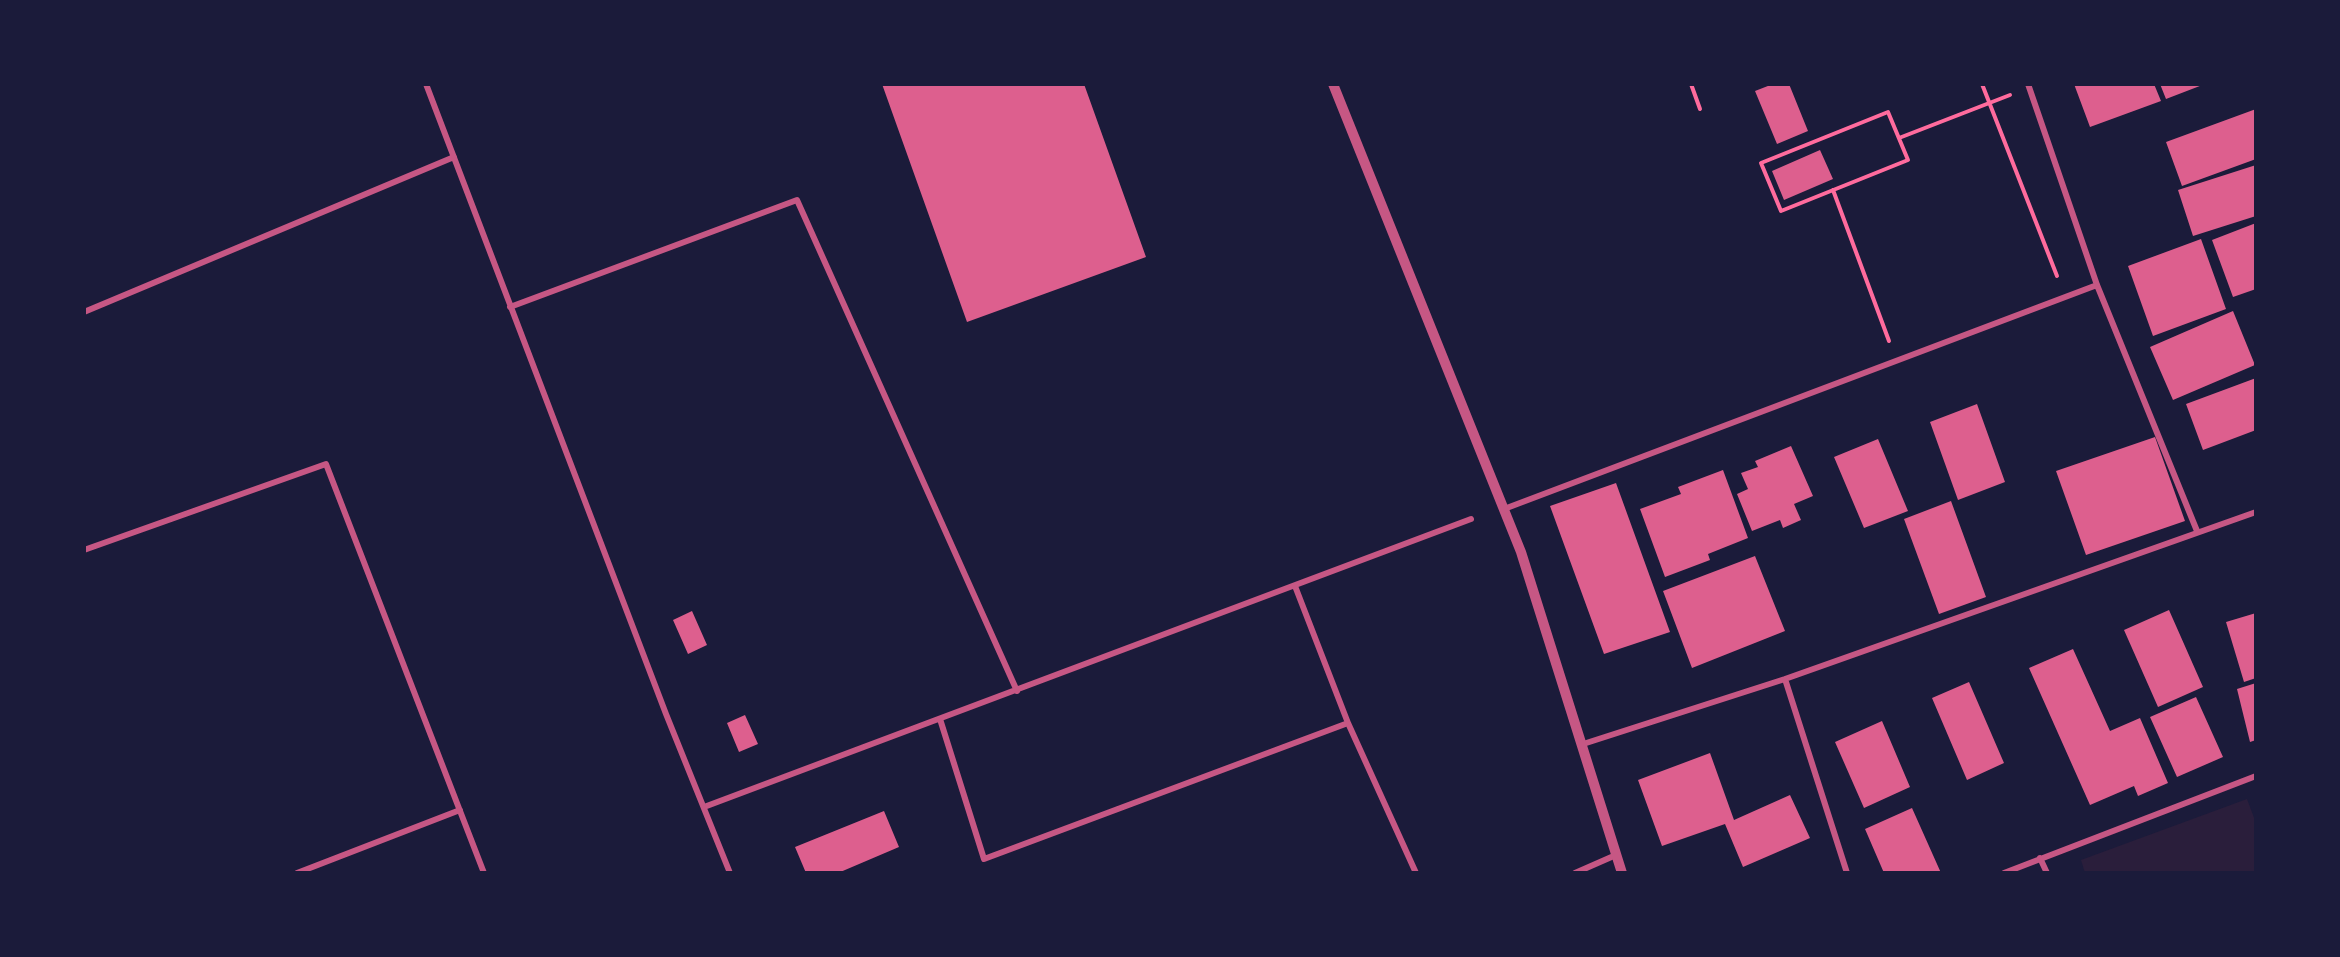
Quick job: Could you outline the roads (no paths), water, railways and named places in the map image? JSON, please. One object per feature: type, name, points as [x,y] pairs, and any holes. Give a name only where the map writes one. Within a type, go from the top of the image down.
[{"type":"street","points":[[426,84],[666,714],[730,873]]},
{"type":"street","points":[[1333,84],[1521,552],[1622,873]]},
{"type":"street","points":[[2029,86],[2097,285],[2197,531]]},
{"type":"street","points":[[84,312],[454,157]]},
{"type":"street","points":[[510,307],[797,200],[1017,691]]},
{"type":"street","points":[[1504,509],[2097,285]]},
{"type":"street","points":[[84,550],[326,464],[484,873]]},
{"type":"street","points":[[1580,745],[1785,679],[2197,531],[2256,512]]},
{"type":"street","points":[[704,807],[1471,519]]},
{"type":"street","points":[[1295,586],[1348,723],[1416,873]]},
{"type":"street","points":[[1785,679],[1847,873]]},
{"type":"street","points":[[940,719],[984,859],[1348,723]]},
{"type":"street","points":[[2004,873],[2256,776]]},
{"type":"street","points":[[297,873],[460,810]]},
{"type":"street","points":[[1575,873],[1616,855]]},
{"type":"street","points":[[2040,858],[2046,873]]}]
